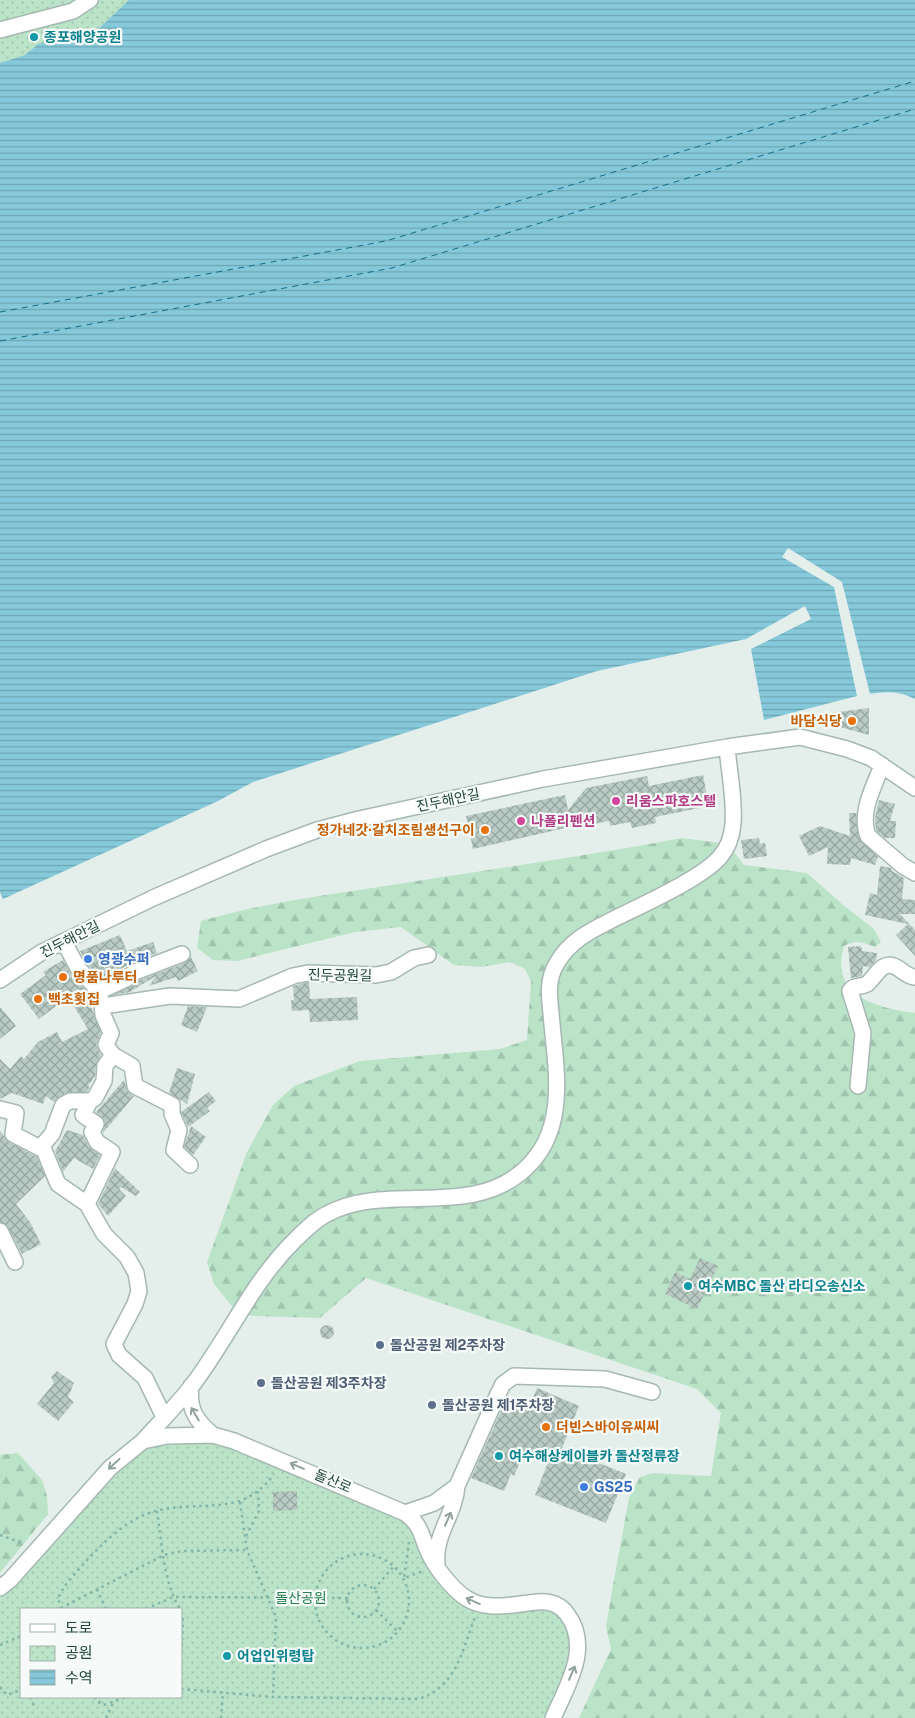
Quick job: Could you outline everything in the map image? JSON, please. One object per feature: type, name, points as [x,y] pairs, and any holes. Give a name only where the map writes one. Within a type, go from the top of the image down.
[{"type":"street","points":[[0,30],[73,11],[90,0]]},
{"type":"street","name":"진두해안길","points":[[0,980],[42,952],[153,898],[266,849],[317,830],[543,779],[727,747],[800,738],[847,749],[882,765],[915,788]]},
{"type":"street","points":[[143,1441],[191,1386],[268,1270],[299,1236],[324,1215],[337,1208],[369,1200],[445,1198],[485,1191],[516,1177],[535,1158],[550,1130],[557,1104],[558,1085],[550,997],[552,972],[561,955],[581,936],[698,874],[720,857],[728,844],[733,822],[727,747]]},
{"type":"street","points":[[882,765],[867,807],[866,830],[868,836],[903,866],[915,873]]},
{"type":"street","points":[[64,942],[78,968],[94,984],[101,999],[104,1018],[112,1033],[106,1045],[113,1055],[132,1066],[135,1086],[172,1105],[172,1114],[179,1130],[174,1150],[190,1165]]},
{"type":"street","points":[[101,999],[135,972],[182,954]]},
{"type":"street","name":"진두공원길","points":[[101,999],[170,996],[239,999],[293,976],[308,973],[376,975],[390,972],[414,958],[428,955]]},
{"type":"street","points":[[858,1086],[863,1033],[850,991],[854,986],[866,984],[886,966],[898,967],[910,977],[915,977]]},
{"type":"street","points":[[87,1204],[112,1152],[94,1139],[92,1132],[96,1124],[83,1115],[90,1101],[98,1094],[104,1081],[105,1066],[113,1055]]},
{"type":"street","points":[[42,1147],[52,1134],[63,1105],[70,1100],[90,1101]]},
{"type":"street","points":[[0,1109],[14,1111],[17,1114],[13,1134],[42,1147],[58,1184],[87,1204],[104,1234],[128,1257],[136,1273],[139,1291],[135,1304],[114,1344],[119,1355],[145,1378],[164,1417]]},
{"type":"street","points":[[0,1231],[15,1262]]},
{"type":"street","points":[[438,1565],[436,1547],[455,1503],[457,1486],[504,1384],[514,1376],[605,1379],[652,1392]]},
{"type":"street","points":[[191,1386],[191,1410],[200,1423],[213,1435]]},
{"type":"street","name":"돌산로","points":[[0,1588],[10,1580],[110,1468],[143,1441],[177,1435],[213,1435],[284,1460],[408,1515]]},
{"type":"street","points":[[457,1486],[434,1503],[408,1515],[418,1523],[428,1551],[456,1591],[480,1604],[498,1606],[546,1602],[561,1607],[571,1619],[578,1639],[576,1664],[553,1718]]},
{"type":"path","points":[[61,1608],[59,1594],[84,1565],[124,1526],[157,1510],[240,1502],[258,1491],[284,1460]]},
{"type":"path","points":[[245,1537],[260,1511],[258,1491]]},
{"type":"path","points":[[240,1502],[247,1550],[276,1618],[273,1697]]},
{"type":"path","points":[[157,1510],[173,1597],[178,1608]]},
{"type":"path","points":[[404,1578],[408,1515]]},
{"type":"path","points":[[63,1608],[164,1555],[182,1551],[247,1550]]},
{"type":"path","points":[[367,1554],[381,1558],[394,1566],[404,1578],[409,1591],[410,1606],[406,1620],[399,1632],[388,1642],[374,1648],[359,1649],[345,1646],[332,1638],[322,1627],[316,1614],[315,1599],[318,1584],[326,1571],[337,1561],[351,1555],[367,1554]]},
{"type":"path","points":[[374,1589],[394,1566]]},
{"type":"path","points":[[360,1585],[374,1589],[379,1597],[376,1610],[368,1616],[358,1615],[350,1609],[348,1598],[352,1590],[360,1585]]},
{"type":"path","points":[[97,1589],[106,1608]]},
{"type":"path","points":[[148,1608],[173,1597],[348,1598]]},
{"type":"path","points":[[182,1689],[273,1697],[411,1700],[427,1696],[447,1682],[480,1604]]},
{"type":"path","points":[[376,1610],[399,1632]]},
{"type":"path","points":[[0,1645],[20,1636]]},
{"type":"path","points":[[0,1687],[7,1695],[20,1690]]},
{"type":"path","points":[[221,1718],[223,1692]]},
{"type":"path","points":[[30,1698],[35,1708]]},
{"type":"path","points":[[95,1698],[104,1705],[123,1698]]},
{"type":"path","points":[[99,1703],[102,1698]]},
{"type":"path","points":[[106,1718],[114,1701]]},
{"type":"green space","name":"종포해양공원","points":[[0,0],[129,0],[98,29],[38,44],[25,55],[0,63]]},
{"type":"green space","points":[[682,838],[728,844],[744,865],[807,873],[874,929],[881,942],[875,947],[859,942],[852,942],[844,946],[841,963],[843,977],[850,988],[872,1003],[915,1013],[915,1718],[579,1718],[611,1649],[606,1627],[629,1498],[640,1477],[653,1473],[711,1476],[721,1413],[697,1389],[366,1278],[320,1318],[252,1316],[235,1310],[214,1284],[207,1262],[247,1152],[273,1105],[294,1086],[360,1061],[500,1049],[527,1040],[531,981],[525,969],[510,962],[481,967],[454,965],[401,927],[355,932],[237,961],[213,960],[197,948],[201,921],[290,901],[568,858]]},
{"type":"green space","name":"돌산공원","points":[[206,1434],[405,1513],[428,1551],[468,1600],[554,1603],[578,1639],[553,1718],[0,1718],[0,1588],[132,1449]]},
{"type":"green space","points":[[18,1453],[42,1480],[47,1496],[48,1514],[0,1573],[0,1455]]},
{"type":"water","points":[[129,0],[915,0],[915,699],[904,694],[892,692],[870,694],[842,582],[788,548],[782,557],[834,587],[857,696],[764,720],[751,649],[811,619],[805,606],[746,639],[597,671],[253,782],[218,801],[3,899],[0,892],[0,63],[25,55],[38,44],[98,29]]},
{"type":"building","points":[[869,708],[869,735],[829,724],[831,713]]},
{"type":"building","points":[[703,775],[709,806],[655,817],[656,823],[632,828],[630,822],[610,826],[609,821],[584,826],[583,824],[473,849],[466,816],[565,795],[568,810],[586,788],[647,776],[649,786]]},
{"type":"building","points":[[879,800],[895,804],[890,821],[896,821],[895,838],[885,838],[876,831],[875,818]]},
{"type":"building","points":[[849,813],[856,813],[859,838],[878,857],[875,865],[851,858],[850,865],[827,864],[828,847],[809,856],[799,836],[820,826],[850,836]]},
{"type":"building","points":[[759,838],[760,844],[765,843],[767,856],[744,859],[741,840]]},
{"type":"building","points":[[880,866],[891,868],[892,871],[904,878],[902,899],[915,900],[915,914],[900,914],[915,930],[915,956],[896,935],[908,924],[865,915],[870,893],[877,895]]},
{"type":"building","points":[[120,935],[127,951],[153,942],[157,953],[131,963],[102,980],[86,963],[80,951]]},
{"type":"building","points":[[861,946],[862,951],[877,953],[876,960],[870,967],[863,966],[862,976],[851,978],[848,947]]},
{"type":"building","points":[[191,957],[198,971],[178,981],[176,977],[149,986],[156,976],[130,992],[114,995],[140,980],[185,963]]},
{"type":"building","points":[[63,960],[71,974],[89,994],[93,1006],[90,1004],[101,1033],[96,1045],[101,1055],[96,1065],[95,1076],[88,1086],[90,1086],[87,1092],[66,1093],[54,1102],[46,1096],[43,1104],[12,1093],[0,1099],[0,1059],[10,1069],[21,1056],[24,1059],[38,1042],[57,1032],[62,1042],[88,1029],[68,997],[39,1019],[20,994],[46,975],[43,972]]},
{"type":"building","points":[[309,982],[310,999],[357,997],[358,1020],[310,1022],[309,1010],[292,1011],[291,1000],[294,1000],[293,986]]},
{"type":"building","points":[[188,1006],[207,1007],[197,1032],[181,1025]]},
{"type":"building","points":[[0,1007],[16,1026],[0,1039]]},
{"type":"building","points":[[177,1068],[195,1074],[187,1104],[169,1093]]},
{"type":"building","points":[[124,1080],[127,1091],[134,1096],[103,1133],[104,1120],[96,1112]]},
{"type":"building","points":[[209,1092],[216,1101],[207,1108],[210,1111],[188,1127],[181,1112]]},
{"type":"building","points":[[191,1126],[206,1137],[193,1155],[184,1147]]},
{"type":"building","points":[[67,1130],[83,1135],[89,1147],[100,1155],[93,1169],[74,1158],[63,1172],[55,1151]]},
{"type":"building","points":[[0,1131],[9,1142],[37,1157],[45,1176],[16,1204],[30,1222],[41,1244],[22,1254],[8,1227],[0,1222]]},
{"type":"building","points":[[115,1168],[140,1192],[136,1196],[121,1187],[119,1189],[126,1196],[108,1216],[98,1204]]},
{"type":"building","name":"여수MBC 돌산 라디오송신소","points":[[700,1258],[718,1266],[697,1309],[665,1294],[675,1272],[690,1279]]},
{"type":"building","points":[[324,1325],[330,1325],[334,1332],[330,1339],[324,1339],[320,1335],[320,1329]]},
{"type":"building","points":[[57,1371],[74,1383],[68,1397],[74,1402],[58,1421],[37,1404],[54,1383],[51,1377]]},
{"type":"building","name":"여수해상케이블카 돌산정류장","points":[[537,1388],[579,1406],[562,1448],[626,1474],[606,1523],[535,1495],[549,1460],[525,1451],[514,1476],[511,1474],[504,1491],[471,1478],[505,1402],[528,1411]]},
{"type":"building","points":[[297,1491],[297,1510],[273,1511],[273,1492]]},
{"type":"ferry route","points":[[0,312],[386,241],[915,81]]},
{"type":"ferry route","points":[[0,341],[392,268],[915,109]]},
{"type":"place","name":"종포해양공원","points":[[34,37]]},
{"type":"place","name":"바담식당","points":[[852,721]]},
{"type":"place","name":"리움스파호스텔","points":[[616,801]]},
{"type":"place","name":"나폴리펜션","points":[[521,821]]},
{"type":"place","name":"정가네갓·갈치조림생선구이","points":[[485,830]]},
{"type":"place","name":"영광수퍼","points":[[88,959]]},
{"type":"place","name":"명품나루터","points":[[63,977]]},
{"type":"place","name":"백초횟집","points":[[38,999]]},
{"type":"place","name":"여수MBC 돌산 라디오송신소","points":[[688,1286]]},
{"type":"place","name":"돌산공원 제2주차장","points":[[380,1345]]},
{"type":"place","name":"돌산공원 제3주차장","points":[[261,1383]]},
{"type":"place","name":"돌산공원 제1주차장","points":[[432,1405]]},
{"type":"place","name":"더빈스바이유씨씨","points":[[546,1427]]},
{"type":"place","name":"여수해상케이블카 돌산정류장","points":[[499,1456]]},
{"type":"place","name":"GS25","points":[[584,1487]]},
{"type":"place","name":"어업인위령탑","points":[[227,1656]]}]
